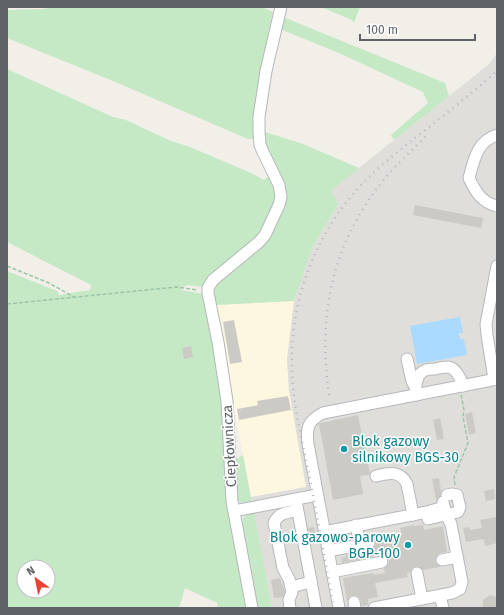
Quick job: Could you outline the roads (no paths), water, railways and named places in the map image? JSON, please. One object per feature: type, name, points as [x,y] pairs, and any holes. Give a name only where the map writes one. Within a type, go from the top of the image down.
[{"type":"street","name":"Ciepłownicza","points":[[252,608],[234,511],[226,400],[209,288],[218,276],[259,242],[265,234],[279,205],[281,197],[279,185],[260,145],[259,116],[266,71],[281,7]]},
{"type":"street","points":[[497,134],[484,141],[480,146],[469,178],[475,191],[481,198],[488,204],[497,206]]},
{"type":"street","points":[[339,608],[306,432],[310,423],[323,413],[416,391],[461,386],[496,379],[486,324],[497,266]]},
{"type":"street","points":[[407,359],[416,391]]},
{"type":"street","points":[[416,391],[420,374],[426,370],[447,367],[451,368],[461,379],[461,386]]},
{"type":"street","points":[[376,476],[391,473],[397,474],[405,479],[413,515]]},
{"type":"street","points":[[234,511],[317,494]]},
{"type":"street","points":[[324,532],[413,515],[428,520],[447,503],[451,524],[451,554],[461,586],[456,592],[374,608]]},
{"type":"street","points":[[290,608],[289,600],[292,592],[289,579],[283,568],[274,523],[280,515],[297,508],[316,608]]},
{"type":"street","points":[[328,551],[365,544],[356,525]]},
{"type":"street","points":[[332,572],[377,566]]},
{"type":"street","points":[[417,573],[422,599]]},
{"type":"street","points":[[291,587],[311,582]]},
{"type":"street","points":[[440,596],[443,608]]},
{"type":"water","points":[[460,317],[463,333],[459,333],[460,339],[464,339],[467,355],[417,364],[410,326]]},
{"type":"railway","points":[[334,608],[294,398],[292,345],[300,294],[308,270],[331,224],[363,183],[374,172],[497,71]]},
{"type":"railway","points":[[329,395],[325,337],[327,310],[332,283],[340,257],[351,231],[365,206],[382,182],[426,136]]},
{"type":"place","name":"Blok gazowy silnikowy BGS-30","points":[[344,449]]},
{"type":"place","name":"Blok gazowo-parowy BGP-100","points":[[408,545]]}]
